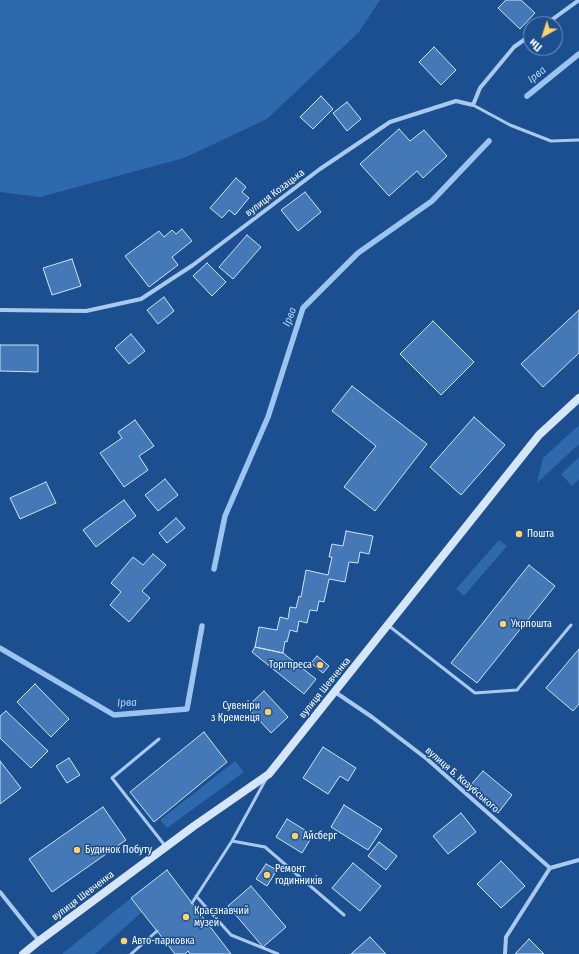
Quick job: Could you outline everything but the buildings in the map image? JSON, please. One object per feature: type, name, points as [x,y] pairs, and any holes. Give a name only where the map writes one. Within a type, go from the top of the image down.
[{"type":"main road","name":"вулиця Шевченка","points":[[23,954],[194,826],[269,774],[539,435],[579,398]]},
{"type":"street","points":[[557,16],[579,0]]},
{"type":"street","points":[[473,105],[480,88],[514,48],[523,41]]},
{"type":"street","name":"вулиця Козацька","points":[[0,310],[86,312],[141,299],[193,265],[320,169],[390,122],[456,101],[473,105]]},
{"type":"street","name":"вулиця Б. Козубського","points":[[335,692],[372,717],[427,759],[550,868]]},
{"type":"street","points":[[505,954],[506,937],[550,868],[579,860]]},
{"type":"street","points":[[0,892],[39,941]]},
{"type":"lane","points":[[473,105],[510,125],[552,141],[579,140]]},
{"type":"lane","points":[[388,625],[475,693],[518,690],[571,625]]},
{"type":"lane","points":[[159,738],[112,778],[166,847]]},
{"type":"lane","points":[[192,903],[232,841],[269,774]]},
{"type":"lane","points":[[232,841],[265,847],[344,915]]},
{"type":"lane","points":[[196,896],[231,934],[278,954]]},
{"type":"lane","points":[[131,954],[157,931]]},
{"type":"shaded area","points":[[0,0],[380,0],[359,32],[267,119],[184,158],[40,197],[0,192]]},
{"type":"shaded area","points":[[579,425],[579,444],[537,483],[543,458]]},
{"type":"shaded area","points":[[579,457],[579,479],[572,486],[561,474]]},
{"type":"shaded area","points":[[499,540],[507,546],[464,596],[456,589]]},
{"type":"shaded area","points":[[235,761],[244,772],[167,828],[160,820]]},
{"type":"shaded area","points":[[131,898],[142,912],[95,954],[62,954]]},
{"type":"waterway","name":"Ірва","points":[[527,96],[579,54]]},
{"type":"waterway","name":"Ірва","points":[[214,569],[225,516],[268,417],[303,308],[358,253],[432,201],[489,141]]},
{"type":"waterway","name":"Ірва","points":[[0,648],[114,715],[187,709],[202,626]]},
{"type":"place","name":"Пошта","points":[[519,534]]},
{"type":"place","name":"Укрпошта","points":[[503,624]]},
{"type":"place","name":"Торгпреса","points":[[320,665]]},
{"type":"place","name":"Сувеніри з Кременця","points":[[268,712]]},
{"type":"place","name":"Айсберг","points":[[295,836]]},
{"type":"place","name":"Будинок Побуту","points":[[77,850]]},
{"type":"place","name":"Ремонт годинників","points":[[267,875]]},
{"type":"place","name":"Краєзнавчий музей","points":[[186,917]]},
{"type":"place","name":"Авто-парковка","points":[[124,941]]}]
